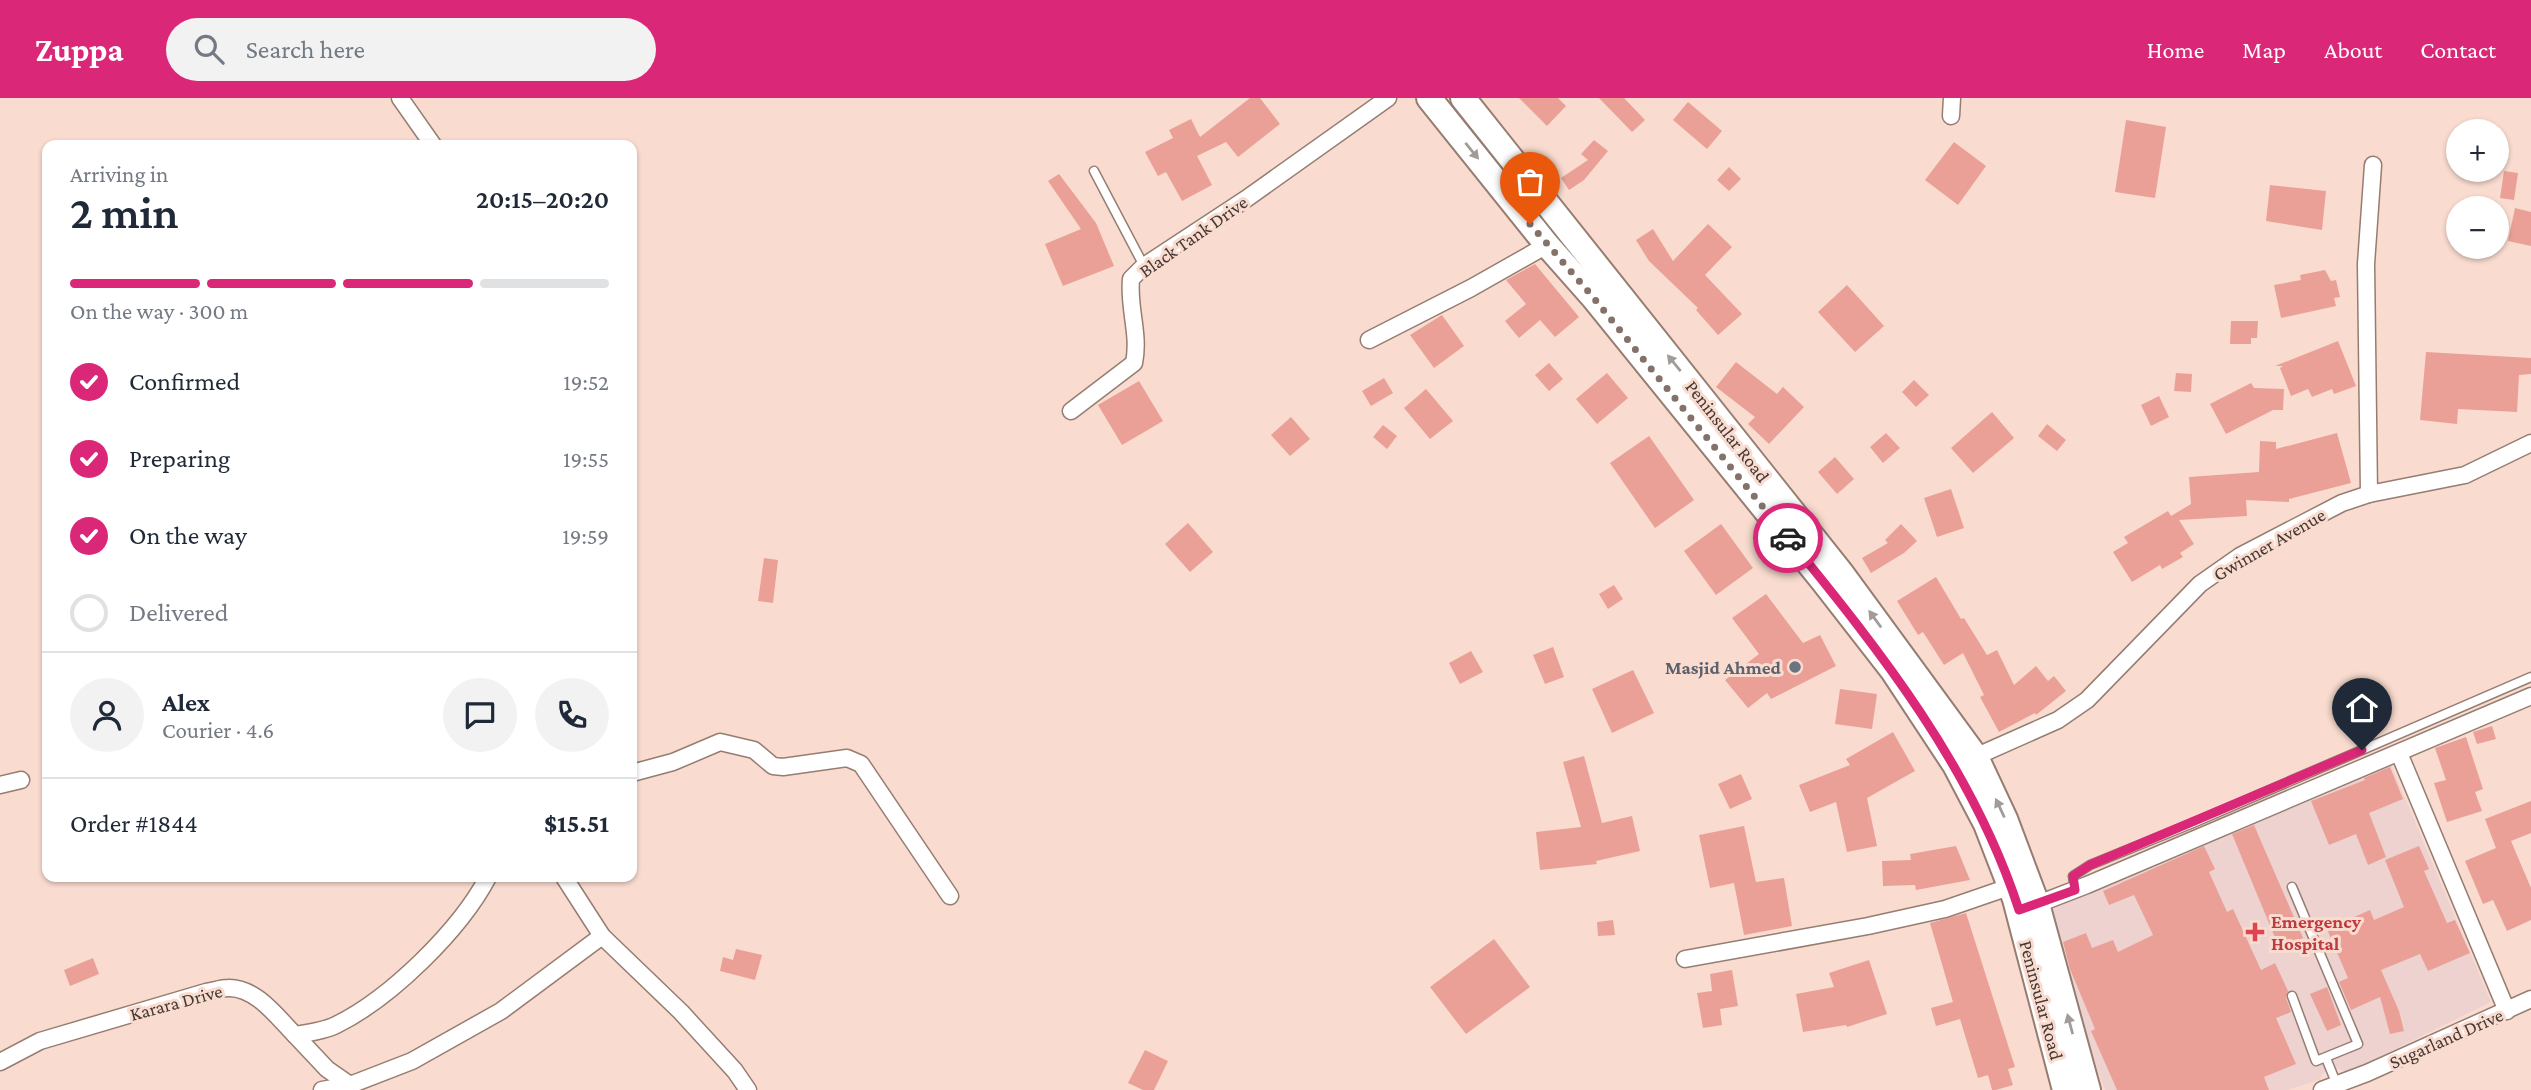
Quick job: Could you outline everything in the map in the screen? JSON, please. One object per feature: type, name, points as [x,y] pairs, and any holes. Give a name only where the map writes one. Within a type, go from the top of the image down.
[{"type":"main road","name":"Peninsular Road","points":[[1429,98],[1547,245],[1593,297],[1966,761],[2009,887],[2028,907],[2088,1090]]},
{"type":"main road","name":"Peninsular Road","points":[[1463,98],[1842,574],[2006,819],[2028,907],[2065,1090]]},
{"type":"street","points":[[400,98],[429,140]]},
{"type":"street","name":"Black Tank Drive","points":[[1071,411],[1133,363],[1137,345],[1130,301],[1131,279],[1144,266],[1246,199],[1388,98]]},
{"type":"street","points":[[1951,116],[1952,98]]},
{"type":"street","points":[[2369,494],[2365,264],[2373,165]]},
{"type":"street","points":[[1369,340],[1471,288],[1547,245]]},
{"type":"street","name":"Gwinner Avenue","points":[[1966,761],[2057,720],[2087,700],[2200,584],[2240,556],[2342,503],[2369,494],[2465,475],[2531,443]]},
{"type":"street","points":[[2028,907],[2075,890],[2530,698]]},
{"type":"street","points":[[637,772],[673,762],[720,742],[754,750],[774,766],[783,768],[847,758],[861,764],[950,896]]},
{"type":"street","points":[[2399,753],[2507,1010]]},
{"type":"street","points":[[0,785],[21,780]]},
{"type":"street","points":[[295,1035],[335,1026],[364,1009],[444,940],[475,901],[485,882]]},
{"type":"street","points":[[567,882],[602,936],[681,1012],[735,1071],[748,1090]]},
{"type":"street","points":[[1685,959],[1868,926],[1945,909],[2009,887]]},
{"type":"street","points":[[322,1090],[350,1085],[412,1061],[500,1011],[602,936]]},
{"type":"street","name":"Karara Drive","points":[[3,1054],[206,992],[230,988],[251,994],[268,1007],[327,1069],[350,1085]]},
{"type":"street","name":"Sugarland Drive","points":[[2329,1087],[2367,1073],[2531,999]]},
{"type":"lane","points":[[1094,171],[1144,266]]},
{"type":"lane","points":[[2075,890],[2073,876],[2090,865],[2531,677]]},
{"type":"lane","points":[[2292,887],[2358,1044],[2316,1061],[2292,996]]},
{"type":"lane","points":[[2326,1058],[2329,1087]]},
{"type":"shaded area","name":"Emergency Hospital","points":[[2389,760],[2491,1002],[2348,1072],[2338,1069],[2323,1073],[2319,1080],[2287,1090],[2105,1090],[2053,946],[2047,910],[2064,898]]},
{"type":"building","points":[[1250,98],[1260,98],[1280,124],[1238,157],[1226,142],[1197,156],[1212,185],[1182,201],[1166,172],[1158,176],[1145,152],[1173,138],[1169,130],[1191,119],[1200,137]]},
{"type":"building","points":[[1519,98],[1558,98],[1566,106],[1547,126]]},
{"type":"building","points":[[1599,98],[1624,98],[1645,120],[1632,132]]},
{"type":"building","points":[[1688,102],[1722,131],[1707,149],[1673,120]]},
{"type":"building","points":[[2126,120],[2166,127],[2155,198],[2115,192]]},
{"type":"building","points":[[1594,140],[1608,151],[1584,180],[1569,190],[1561,178],[1588,160],[1581,154]]},
{"type":"building","points":[[1954,142],[1986,166],[1958,205],[1925,180]]},
{"type":"building","points":[[1729,167],[1741,179],[1729,191],[1717,180]]},
{"type":"building","points":[[2509,172],[2518,173],[2514,200],[2509,199],[2509,196],[2500,196],[2502,182],[2509,182]]},
{"type":"building","points":[[1059,174],[1096,223],[1114,266],[1063,286],[1045,244],[1081,229],[1048,181]]},
{"type":"building","points":[[2270,185],[2326,191],[2322,230],[2266,221]]},
{"type":"building","points":[[2515,208],[2531,212],[2531,246],[2509,241]]},
{"type":"building","points":[[1708,224],[1732,247],[1705,275],[1742,314],[1718,335],[1696,310],[1698,308],[1649,261],[1636,240],[1653,229],[1673,261]]},
{"type":"building","points":[[1535,264],[1579,317],[1555,337],[1540,320],[1519,338],[1505,321],[1526,304],[1506,280]]},
{"type":"building","points":[[2325,270],[2331,281],[2336,280],[2340,297],[2334,298],[2336,306],[2281,318],[2274,285],[2301,280],[2300,275]]},
{"type":"building","points":[[1847,285],[1884,326],[1855,352],[1818,312]]},
{"type":"building","points":[[1442,315],[1464,346],[1434,368],[1410,335]]},
{"type":"building","points":[[2231,321],[2258,321],[2257,338],[2251,338],[2251,344],[2230,344]]},
{"type":"building","points":[[2338,341],[2356,386],[2334,394],[2332,389],[2312,397],[2308,389],[2291,396],[2280,368],[2283,366],[2275,366]]},
{"type":"building","points":[[2426,352],[2531,358],[2531,374],[2519,375],[2517,412],[2458,409],[2457,424],[2420,420]]},
{"type":"building","points":[[1736,362],[1777,394],[1783,387],[1804,407],[1769,444],[1748,424],[1755,417],[1716,387]]},
{"type":"building","points":[[1549,363],[1563,379],[1549,391],[1535,375]]},
{"type":"building","points":[[1607,373],[1628,398],[1597,424],[1576,399]]},
{"type":"building","points":[[2176,373],[2192,374],[2191,392],[2174,391]]},
{"type":"building","points":[[1384,378],[1393,393],[1371,406],[1362,391]]},
{"type":"building","points":[[1914,380],[1929,395],[1916,407],[1902,392]]},
{"type":"building","points":[[1139,381],[1163,421],[1122,445],[1098,405]]},
{"type":"building","points":[[2251,383],[2254,388],[2284,389],[2283,410],[2273,410],[2226,434],[2210,404]]},
{"type":"building","points":[[1426,389],[1453,421],[1430,439],[1404,408]]},
{"type":"building","points":[[2159,396],[2169,417],[2151,426],[2141,405]]},
{"type":"building","points":[[1992,412],[2014,438],[1973,473],[1951,448]]},
{"type":"building","points":[[1291,417],[1310,439],[1290,456],[1271,435]]},
{"type":"building","points":[[2047,424],[2066,440],[2057,451],[2038,436]]},
{"type":"building","points":[[1383,425],[1397,436],[1387,449],[1373,437]]},
{"type":"building","points":[[1886,433],[1900,448],[1883,463],[1870,447]]},
{"type":"building","points":[[2337,433],[2351,483],[2289,499],[2289,502],[2246,500],[2247,516],[2179,520],[2194,544],[2180,553],[2183,557],[2162,569],[2160,565],[2132,582],[2113,552],[2128,543],[2124,537],[2168,511],[2171,516],[2191,504],[2189,477],[2259,472],[2260,441],[2276,442],[2276,449]]},
{"type":"building","points":[[1649,436],[1694,500],[1655,528],[1610,463]]},
{"type":"building","points":[[1835,457],[1854,479],[1837,494],[1818,472]]},
{"type":"building","points":[[1951,489],[1964,528],[1937,537],[1924,498]]},
{"type":"building","points":[[1188,523],[1213,552],[1190,572],[1165,544]]},
{"type":"building","points":[[1721,524],[1753,568],[1716,595],[1684,551]]},
{"type":"building","points":[[1901,524],[1917,541],[1904,553],[1871,573],[1862,558],[1888,543],[1885,540]]},
{"type":"building","points":[[764,558],[778,560],[773,603],[758,601]]},
{"type":"building","points":[[1936,577],[1987,655],[1997,650],[2014,685],[2036,666],[2048,681],[2054,676],[2066,691],[2036,715],[2035,713],[1999,732],[1980,697],[1984,695],[1963,653],[1944,665],[1923,632],[1918,635],[1897,601]]},
{"type":"building","points":[[1614,585],[1623,599],[1608,609],[1599,594]]},
{"type":"building","points":[[1766,594],[1803,643],[1820,635],[1836,666],[1771,699],[1767,693],[1748,708],[1725,680],[1759,654],[1732,618]]},
{"type":"building","points":[[1553,647],[1564,677],[1545,684],[1533,655]]},
{"type":"building","points":[[1471,651],[1483,672],[1460,684],[1449,663]]},
{"type":"building","points":[[1633,670],[1654,713],[1612,733],[1592,689]]},
{"type":"building","points":[[1840,689],[1877,694],[1872,729],[1835,724]]},
{"type":"building","points":[[2492,726],[2496,739],[2477,744],[2473,732]]},
{"type":"building","points":[[1893,732],[1915,771],[1867,798],[1877,846],[1847,852],[1836,802],[1810,812],[1799,785],[1850,765],[1846,759]]},
{"type":"building","points":[[2466,737],[2483,789],[2475,792],[2482,811],[2447,822],[2434,783],[2446,780],[2435,748]]},
{"type":"building","points":[[1584,756],[1602,823],[1632,816],[1640,851],[1596,861],[1597,864],[1540,870],[1536,832],[1581,827],[1563,762]]},
{"type":"building","points":[[2390,767],[2403,799],[2369,813],[2386,857],[2368,865],[2356,834],[2329,845],[2311,801]]},
{"type":"building","points":[[1741,774],[1752,799],[1730,809],[1718,784]]},
{"type":"building","points":[[2531,801],[2531,833],[2511,841],[2531,888],[2531,920],[2507,931],[2493,900],[2483,904],[2465,861],[2496,848],[2485,819]]},
{"type":"building","points":[[2254,825],[2303,938],[2279,947],[2232,834]]},
{"type":"building","points":[[1744,826],[1756,882],[1784,878],[1792,926],[1744,935],[1734,883],[1710,888],[1699,835]]},
{"type":"building","points":[[1956,846],[1970,880],[1916,890],[1915,885],[1883,886],[1882,861],[1911,860],[1910,854]]},
{"type":"building","points":[[2204,846],[2215,869],[2209,872],[2227,912],[2233,909],[2261,970],[2275,963],[2288,991],[2286,998],[2291,1012],[2276,1018],[2296,1064],[2264,1077],[2269,1090],[2117,1090],[2091,1031],[2095,1029],[2070,969],[2063,942],[2086,933],[2092,948],[2113,940],[2118,952],[2153,935],[2134,895],[2109,905],[2103,891]]},
{"type":"building","points":[[2419,846],[2429,869],[2424,871],[2447,923],[2455,920],[2470,953],[2428,971],[2420,954],[2381,970],[2399,1011],[2404,1031],[2390,1034],[2380,997],[2351,1010],[2339,982],[2348,978],[2327,929],[2370,910],[2374,920],[2404,907],[2385,860]]},
{"type":"building","points":[[1966,913],[2015,1067],[2008,1069],[2013,1085],[1996,1090],[1992,1090],[1988,1075],[1978,1078],[1960,1019],[1936,1026],[1931,1008],[1953,1002],[1930,923]]},
{"type":"building","points":[[1613,920],[1615,935],[1598,936],[1597,922]]},
{"type":"building","points":[[1494,939],[1530,987],[1466,1034],[1430,987]]},
{"type":"building","points":[[736,949],[762,955],[755,980],[720,971],[723,957],[733,960]]},
{"type":"building","points":[[93,958],[99,974],[70,986],[64,970]]},
{"type":"building","points":[[1869,960],[1887,1014],[1847,1027],[1846,1025],[1803,1032],[1796,994],[1834,987],[1829,973]]},
{"type":"building","points":[[1732,970],[1738,1006],[1720,1009],[1722,1025],[1703,1028],[1697,993],[1712,991],[1710,974]]},
{"type":"building","points":[[2327,987],[2341,1025],[2327,1031],[2310,994]]},
{"type":"building","points":[[1145,1050],[1168,1061],[1154,1090],[1143,1090],[1128,1083]]},
{"type":"way so far","points":[[1530,224],[1593,297],[1788,538]]},
{"type":"place","name":"Masjid Ahmed","points":[[1795,667]]},
{"type":"place","name":"Emergency Hospital","points":[[2255,932]]},
{"type":"route","points":[[1788,538],[1893,671],[1955,765],[1986,824],[2019,910],[2075,890],[2073,876],[2090,865],[2362,750]]}]
